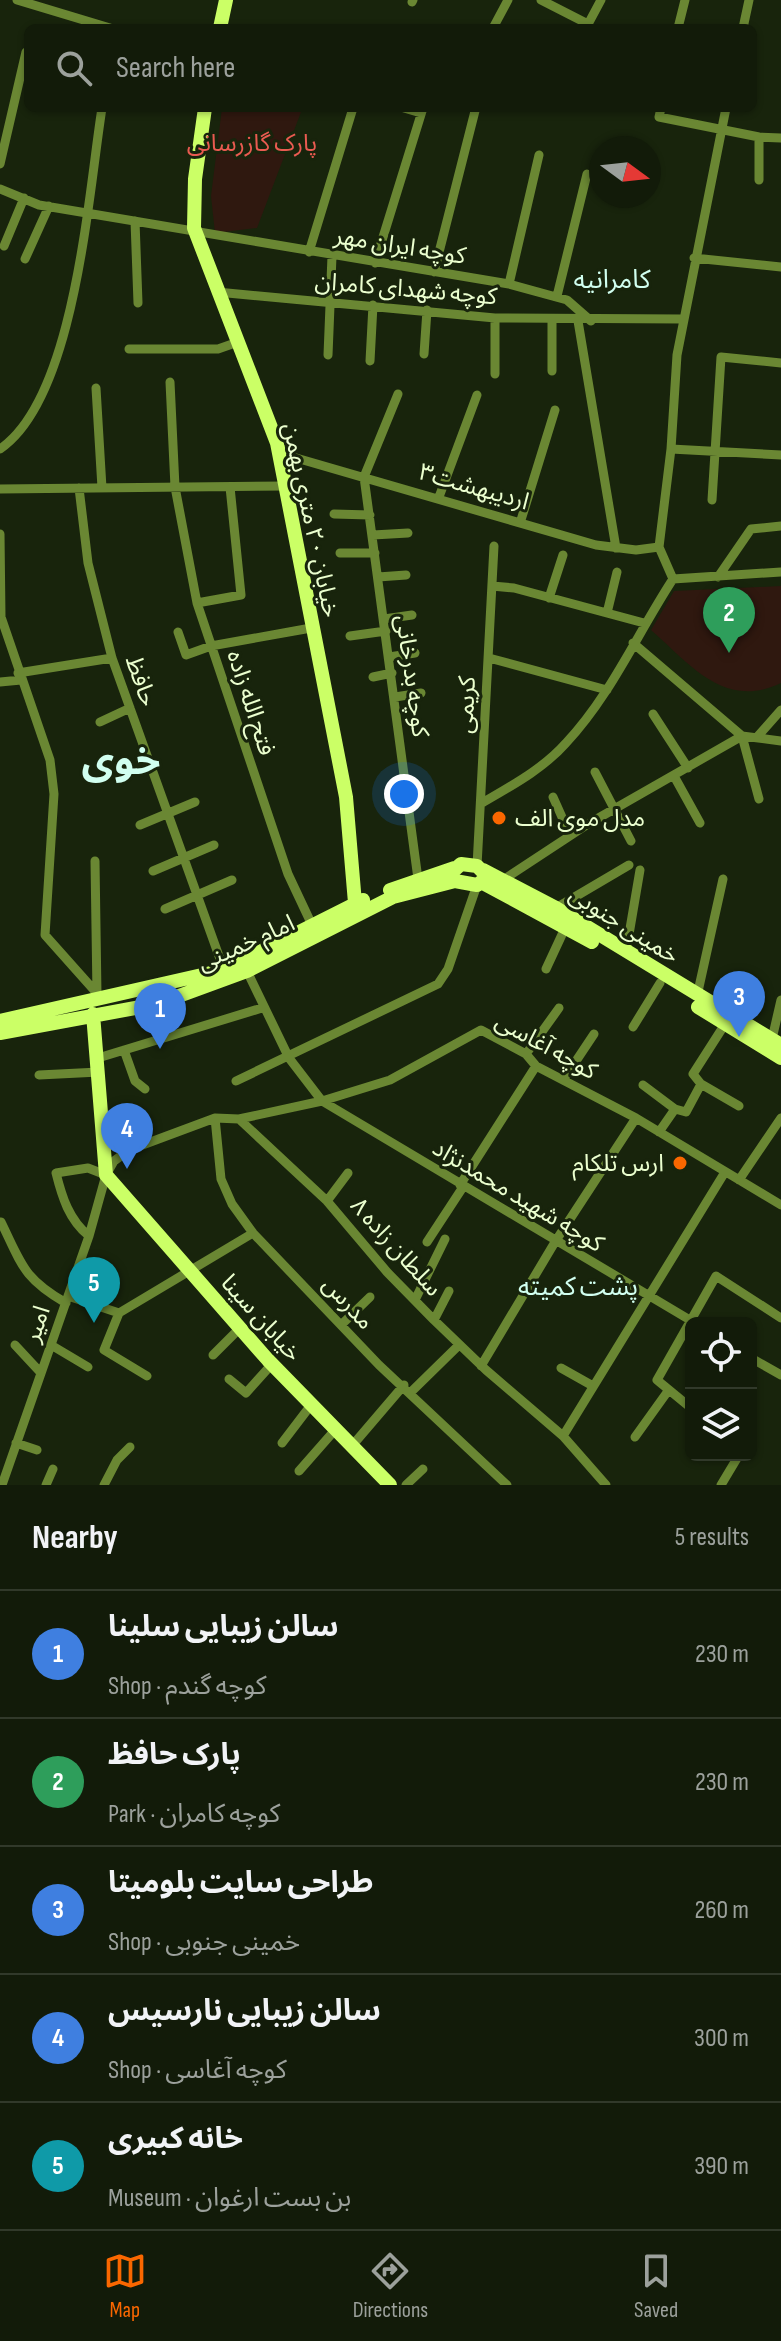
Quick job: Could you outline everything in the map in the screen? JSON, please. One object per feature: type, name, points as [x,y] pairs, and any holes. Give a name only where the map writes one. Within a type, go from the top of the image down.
[{"type":"main road","points":[[221,24],[226,0]]},
{"type":"main road","name":"خیابان ۲۰ متری بهمن","points":[[204,112],[195,179],[194,228],[279,453],[346,797],[355,903]]},
{"type":"main road","points":[[455,874],[480,876]]},
{"type":"main road","name":"امام خمینی","points":[[0,1021],[224,970],[355,903],[418,879],[455,874]]},
{"type":"main road","name":"امام خمینی","points":[[0,1033],[157,1004],[247,971],[393,897],[455,874]]},
{"type":"main road","name":"خمینی جنوبی","points":[[480,876],[503,880],[556,908],[777,1042]]},
{"type":"main road","name":"خمینی جنوبی","points":[[480,876],[781,1058]]},
{"type":"main road","points":[[93,1014],[106,1175]]},
{"type":"main road","name":"خیابان سینا","points":[[106,1175],[272,1364],[390,1485]]},
{"type":"street","points":[[17,0],[97,24]]},
{"type":"street","points":[[495,24],[508,0]]},
{"type":"street","points":[[541,0],[583,24]]},
{"type":"street","points":[[588,24],[601,0]]},
{"type":"street","points":[[679,24],[685,0]]},
{"type":"street","points":[[744,24],[749,0]]},
{"type":"street","points":[[0,164],[24,61]]},
{"type":"street","points":[[0,449],[19,436],[50,383],[74,286],[101,112]]},
{"type":"street","points":[[309,252],[352,112]]},
{"type":"street","points":[[375,263],[421,112]]},
{"type":"street","points":[[434,272],[475,112]]},
{"type":"street","points":[[660,112],[721,130],[781,138]]},
{"type":"street","points":[[673,579],[659,547],[682,319],[725,112]]},
{"type":"street","points":[[759,137],[759,180]]},
{"type":"street","points":[[509,284],[539,155]]},
{"type":"street","points":[[557,296],[587,174]]},
{"type":"street","name":"کوچه ایران مهر","points":[[0,189],[49,206],[85,213],[194,228],[309,252],[509,284],[567,300],[591,321]]},
{"type":"street","points":[[4,246],[24,198]]},
{"type":"street","points":[[25,259],[49,206]]},
{"type":"street","points":[[135,221],[138,303]]},
{"type":"street","points":[[328,355],[332,256]]},
{"type":"street","points":[[694,258],[781,267]]},
{"type":"street","name":"کوچه شهدای کامران","points":[[217,292],[495,318],[578,321],[682,319]]},
{"type":"street","points":[[370,361],[373,305]]},
{"type":"street","points":[[424,354],[427,310]]},
{"type":"street","points":[[495,318],[495,374]]},
{"type":"street","points":[[552,320],[552,371]]},
{"type":"street","points":[[578,321],[616,548]]},
{"type":"street","points":[[129,349],[218,349],[238,342]]},
{"type":"street","points":[[712,500],[721,357],[781,363]]},
{"type":"street","name":"فتح الله زاده","points":[[170,382],[175,487],[197,603],[288,874],[312,925]]},
{"type":"street","points":[[96,388],[102,488]]},
{"type":"street","points":[[364,477],[398,394]]},
{"type":"street","points":[[439,497],[477,395]]},
{"type":"street","points":[[521,520],[555,410]]},
{"type":"street","points":[[671,449],[781,455]]},
{"type":"street","name":"اردیبهشت۳","points":[[279,453],[521,520],[566,537],[616,548],[659,547]]},
{"type":"street","name":"کوچه بدرخانی","points":[[364,477],[418,879]]},
{"type":"street","points":[[0,489],[286,486]]},
{"type":"street","points":[[197,603],[241,595],[230,487]]},
{"type":"street","name":"حافظ","points":[[79,488],[88,563],[112,658],[224,970]]},
{"type":"street","points":[[334,514],[370,515]]},
{"type":"street","points":[[718,577],[751,529],[781,526]]},
{"type":"street","points":[[373,535],[408,533]]},
{"type":"street","points":[[0,534],[1,622],[50,760],[54,794],[45,935],[100,997]]},
{"type":"street","name":"کریمی","points":[[236,1081],[438,984],[448,969],[480,876],[494,546]]},
{"type":"street","points":[[340,553],[375,553]]},
{"type":"street","points":[[549,598],[563,555]]},
{"type":"street","points":[[607,613],[617,572]]},
{"type":"street","points":[[673,579],[781,572]]},
{"type":"street","points":[[378,577],[406,575]]},
{"type":"street","points":[[482,803],[520,781],[564,746],[607,690],[644,623],[673,579]]},
{"type":"street","points":[[492,586],[500,584],[644,623]]},
{"type":"street","points":[[384,619],[412,615]]},
{"type":"street","points":[[178,632],[186,655],[211,646],[311,628]]},
{"type":"street","points":[[350,636],[386,631]]},
{"type":"street","points":[[633,643],[742,736],[759,799]]},
{"type":"street","points":[[389,657],[415,653]]},
{"type":"street","points":[[0,682],[112,658]]},
{"type":"street","points":[[489,658],[607,690]]},
{"type":"street","points":[[373,677],[392,673]]},
{"type":"street","points":[[395,697],[421,693]]},
{"type":"street","points":[[100,722],[130,708]]},
{"type":"street","points":[[758,736],[781,710]]},
{"type":"street","points":[[653,714],[688,768]]},
{"type":"street","points":[[503,880],[570,835],[742,736],[781,741]]},
{"type":"street","points":[[595,772],[631,841]]},
{"type":"street","points":[[674,776],[700,823]]},
{"type":"street","points":[[553,797],[570,835]]},
{"type":"street","points":[[140,825],[195,802]]},
{"type":"street","points":[[153,871],[214,845]]},
{"type":"street","points":[[95,861],[100,997]]},
{"type":"street","points":[[556,908],[629,865]]},
{"type":"street","points":[[626,952],[640,870]]},
{"type":"street","points":[[697,996],[723,879]]},
{"type":"street","points":[[165,909],[232,880]]},
{"type":"street","points":[[546,969],[566,926]]},
{"type":"street","points":[[247,971],[262,1008],[289,1058],[322,1101]]},
{"type":"street","points":[[633,1027],[660,983]]},
{"type":"street","points":[[777,1042],[781,1000]]},
{"type":"street","points":[[39,1075],[98,1065],[124,1050],[262,1008]]},
{"type":"street","points":[[526,1054],[559,1008]]},
{"type":"street","points":[[725,1024],[693,1074],[701,1084],[739,1106]]},
{"type":"street","name":"کوچه آغاسی","points":[[106,1175],[114,1161],[129,1150],[215,1118],[239,1119],[322,1101],[390,1080],[481,1030],[526,1054],[536,1066],[636,1118],[781,1205]]},
{"type":"street","points":[[564,1079],[594,1034]]},
{"type":"street","points":[[124,1050],[135,1081],[145,1089]]},
{"type":"street","points":[[427,1242],[536,1066]]},
{"type":"street","points":[[643,1085],[675,1109],[686,1112],[701,1084]]},
{"type":"street","name":"کوچه شهید محمدنژاد","points":[[322,1101],[685,1317]]},
{"type":"street","points":[[659,1132],[675,1109]]},
{"type":"street","name":"مدرس","points":[[215,1118],[221,1179],[232,1204],[253,1233],[341,1325],[507,1485]]},
{"type":"street","points":[[481,1366],[555,1242],[636,1118]]},
{"type":"street","points":[[739,1180],[781,1118]]},
{"type":"street","name":"سلطان زاده ۸","points":[[239,1119],[327,1201],[459,1345],[563,1436],[606,1485]]},
{"type":"street","points":[[89,1236],[77,1227],[56,1173],[88,1168],[106,1175]]},
{"type":"street","points":[[563,1436],[725,1172]]},
{"type":"street","points":[[327,1201],[348,1173]]},
{"type":"street","name":"امیر","points":[[3,1485],[89,1236],[106,1175]]},
{"type":"street","points":[[0,1222],[37,1287],[119,1313]]},
{"type":"street","points":[[147,1376],[104,1350],[119,1313],[253,1233]]},
{"type":"street","points":[[415,1300],[445,1239]]},
{"type":"street","points":[[694,1317],[716,1276],[781,1318]]},
{"type":"street","points":[[434,1320],[449,1291]]},
{"type":"street","points":[[341,1325],[370,1297]]},
{"type":"street","points":[[213,1355],[240,1328]]},
{"type":"street","points":[[685,1333],[657,1380],[685,1404]]},
{"type":"street","points":[[15,1345],[41,1373]]},
{"type":"street","points":[[51,1345],[88,1367]]},
{"type":"street","points":[[351,1447],[407,1389],[459,1345]]},
{"type":"street","points":[[757,1361],[781,1375]]},
{"type":"street","points":[[229,1379],[246,1393],[272,1364]]},
{"type":"street","points":[[561,1368],[593,1386]]},
{"type":"street","points":[[635,1437],[668,1391]]},
{"type":"street","points":[[282,1443],[311,1405]]},
{"type":"street","points":[[299,1471],[335,1430]]},
{"type":"street","points":[[16,1443],[37,1450]]},
{"type":"street","points":[[104,1485],[117,1460],[130,1447]]},
{"type":"street","points":[[0,1453],[11,1456]]},
{"type":"street","points":[[721,1485],[735,1461]]},
{"type":"street","points":[[46,1485],[53,1469]]},
{"type":"street","points":[[406,1485],[423,1469]]},
{"type":"green space","name":"پارک گازرسانی","points":[[222,112],[301,112],[257,228],[215,233],[211,196]]},
{"type":"green space","points":[[781,586],[781,683],[761,690],[742,691],[710,680],[651,630],[674,591]]},
{"type":"place","name":"پارک حافظ","points":[[729,653]]},
{"type":"place","name":"مدل موی الف","points":[[499,818]]},
{"type":"place","name":"طراحی سایت بلومیتا","points":[[739,1037]]},
{"type":"place","name":"سالن زیبایی سلینا","points":[[160,1049]]},
{"type":"place","name":"ارس تلکام","points":[[680,1163]]},
{"type":"place","name":"سالن زیبایی نارسیس","points":[[127,1169]]},
{"type":"place","name":"خانه کبیری","points":[[94,1323]]},
{"type":"district","name":"کامرانیه","points":[[612,280]]},
{"type":"district","name":"خوی","points":[[121,762]]},
{"type":"district","name":"پشت کمیته","points":[[578,1287]]}]
